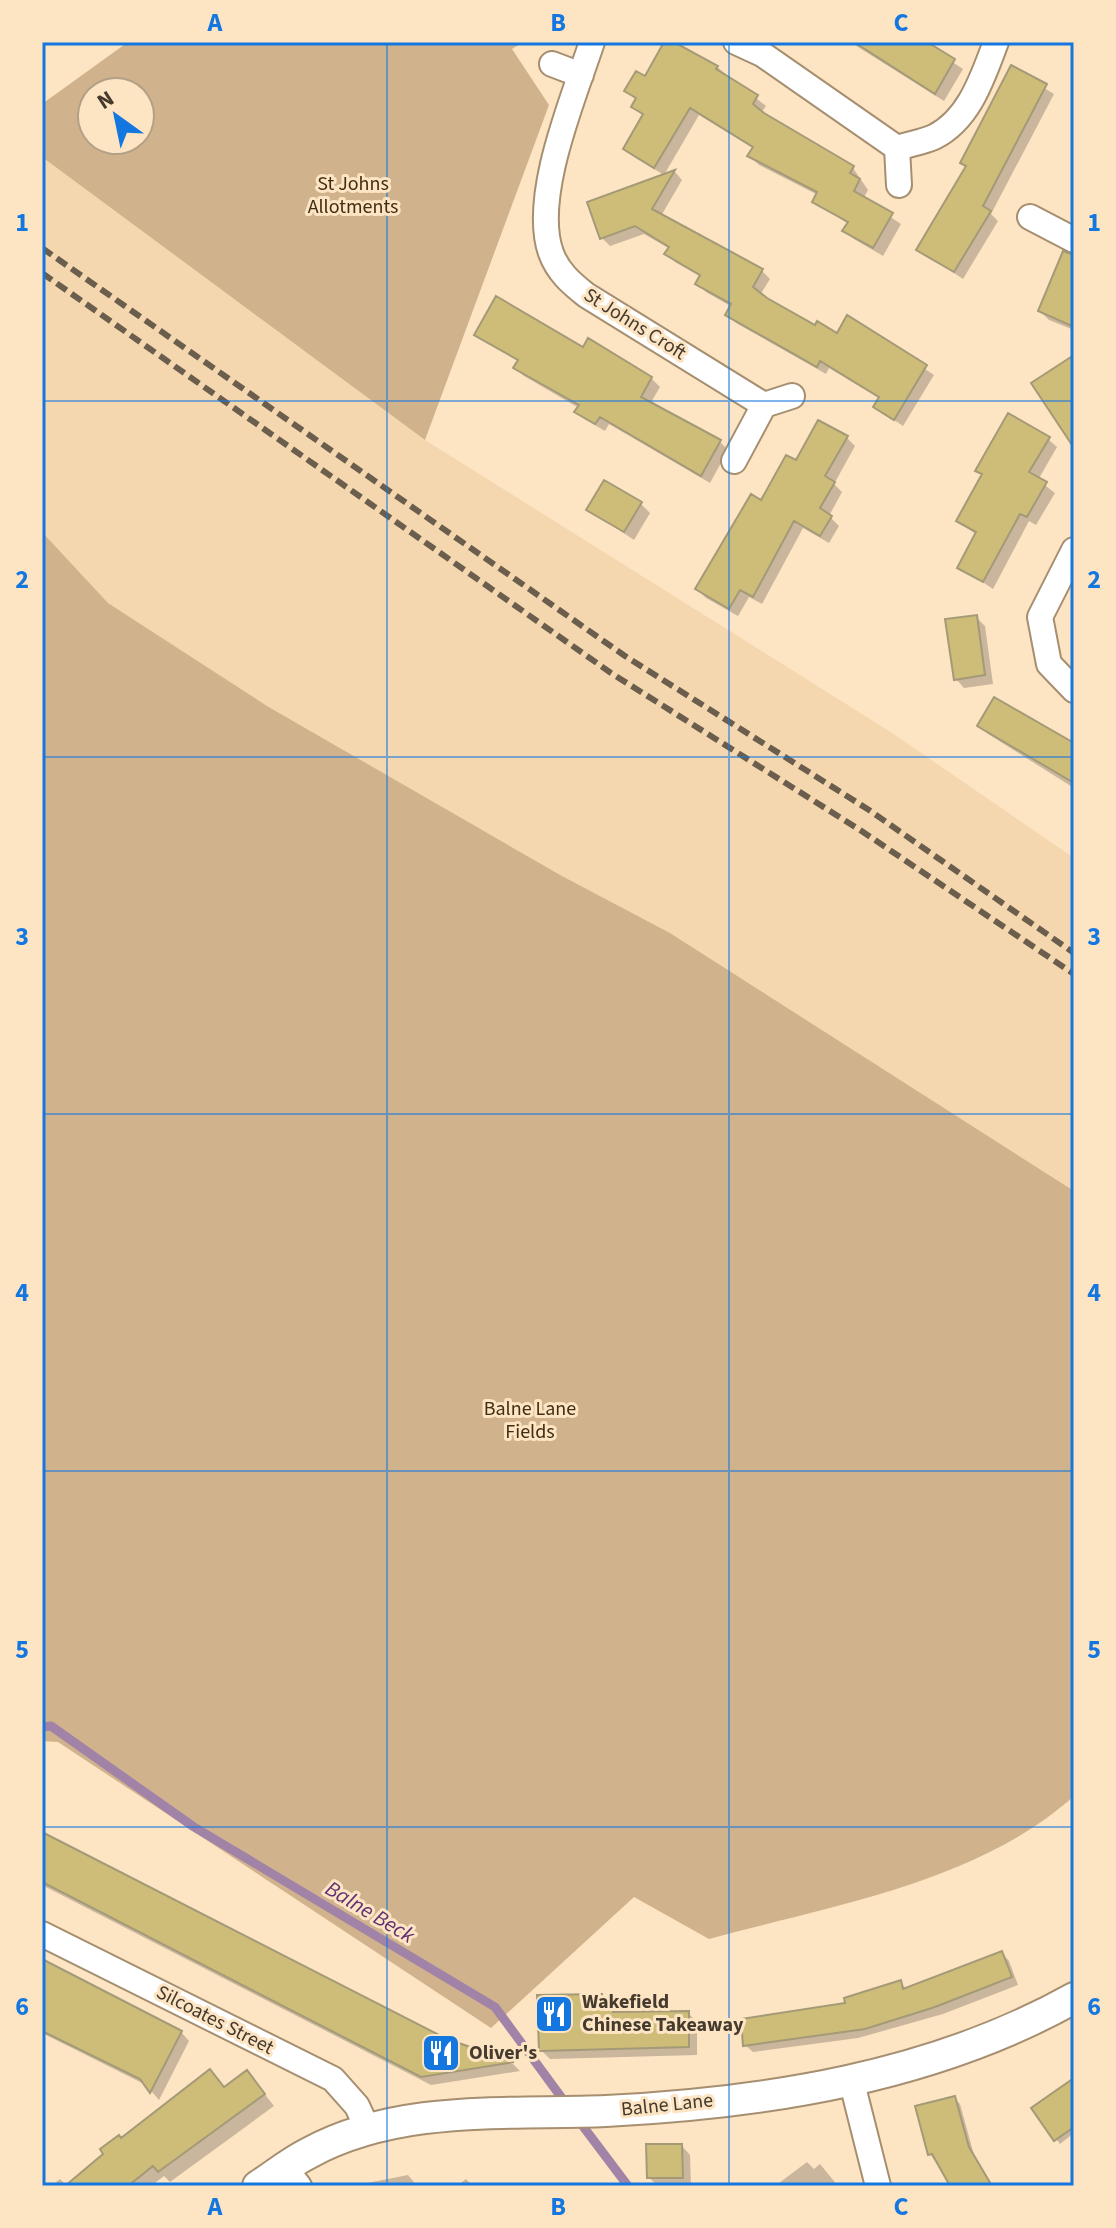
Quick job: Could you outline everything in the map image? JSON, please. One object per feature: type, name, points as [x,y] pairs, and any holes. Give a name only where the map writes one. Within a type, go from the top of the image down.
[{"type":"street","name":"St Johns Croft","points":[[592,42],[548,196],[545,224],[551,252],[562,275],[586,295],[764,405]]},
{"type":"street","points":[[736,42],[775,63],[897,148]]},
{"type":"street","points":[[897,148],[935,136],[963,113],[983,78],[996,42]]},
{"type":"street","points":[[552,64],[581,75]]},
{"type":"street","points":[[897,148],[899,185]]},
{"type":"street","points":[[1030,217],[1074,240]]},
{"type":"street","points":[[734,461],[764,405],[792,396]]},
{"type":"street","points":[[1074,550],[1040,617],[1049,664],[1074,690]]},
{"type":"street","name":"Silcoates Street","points":[[42,1934],[333,2079],[357,2106],[368,2130]]},
{"type":"street","name":"Balne Lane","points":[[258,2186],[292,2177],[310,2152],[368,2130],[439,2117],[503,2112],[608,2111],[772,2095],[852,2083],[943,2054],[1043,2015],[1074,1998]]},
{"type":"street","points":[[852,2083],[878,2186]]},
{"type":"shaded area","points":[[42,157],[425,440],[889,731],[1074,858],[1074,1191],[670,933],[562,876],[267,706],[108,603],[42,532]]},
{"type":"green space","name":"St Johns Allotments","points":[[128,42],[523,42],[512,49],[549,105],[425,440],[42,157],[42,104],[76,79],[76,156],[156,156],[156,76],[81,76]]},
{"type":"green space","name":"Balne Lane Fields","points":[[42,532],[108,603],[267,706],[562,876],[670,933],[1074,1191],[1074,1796],[1036,1826],[948,1871],[853,1902],[709,1939],[634,1897],[491,2028],[58,1742],[42,1741]]},
{"type":"building","points":[[664,42],[674,42],[718,66],[716,69],[758,95],[753,104],[764,113],[854,166],[850,173],[860,179],[854,191],[893,213],[873,248],[842,231],[848,222],[812,202],[817,192],[747,156],[753,147],[690,108],[654,168],[623,149],[643,114],[631,107],[636,98],[624,91],[636,71],[645,76]]},
{"type":"building","points":[[854,42],[927,42],[955,59],[935,94]]},
{"type":"building","points":[[1011,65],[1047,84],[983,206],[991,211],[954,272],[916,250],[966,166],[960,163]]},
{"type":"building","points":[[675,170],[652,209],[763,269],[753,287],[767,298],[815,325],[817,321],[837,333],[847,315],[927,365],[894,420],[873,407],[879,397],[820,361],[817,367],[725,315],[731,304],[695,284],[700,275],[664,254],[669,247],[635,226],[600,239],[587,202]]},
{"type":"building","points":[[1063,251],[1074,255],[1074,327],[1038,311]]},
{"type":"building","points":[[496,296],[583,347],[588,338],[652,377],[641,397],[721,440],[701,476],[600,417],[595,424],[574,412],[579,405],[513,368],[518,360],[474,335]]},
{"type":"building","points":[[1074,355],[1074,448],[1031,383]]},
{"type":"building","points":[[1008,413],[1050,437],[1029,472],[1047,482],[1027,517],[1020,514],[983,582],[957,568],[976,532],[956,521],[982,474],[975,471]]},
{"type":"building","points":[[818,420],[848,436],[825,476],[835,482],[820,508],[832,516],[820,536],[794,521],[753,597],[740,590],[729,609],[695,589],[751,494],[761,500],[786,455],[796,460]]},
{"type":"building","points":[[604,480],[642,502],[624,532],[586,510]]},
{"type":"building","points":[[977,615],[985,675],[954,680],[945,619]]},
{"type":"building","points":[[994,697],[1074,743],[1074,783],[977,726]]},
{"type":"building","points":[[42,1832],[447,2039],[514,2062],[421,2077],[42,1882]]},
{"type":"building","points":[[1002,1951],[1012,1977],[935,2007],[865,2029],[743,2046],[741,2019],[845,2003],[844,1998],[901,1980],[903,1989]]},
{"type":"building","points":[[42,1959],[182,2031],[150,2093],[140,2079],[42,2031]]},
{"type":"building","points":[[602,1994],[603,2009],[613,2009],[613,2012],[689,2011],[689,2047],[539,2051],[537,1995]]},
{"type":"building","points":[[210,2069],[224,2087],[247,2070],[265,2094],[158,2172],[153,2166],[128,2186],[65,2186],[103,2154],[100,2149],[119,2135],[121,2138]]},
{"type":"building","points":[[1074,2078],[1074,2127],[1054,2141],[1031,2108]]},
{"type":"building","points":[[955,2096],[969,2147],[992,2186],[950,2186],[932,2154],[928,2155],[915,2106]]},
{"type":"building","points":[[646,2144],[682,2144],[683,2178],[647,2178]]},
{"type":"waterway","name":"Balne Beck","points":[[42,1727],[51,1726],[194,1827],[495,2007],[567,2105]]},
{"type":"waterway","name":"Balne Beck","points":[[576,2117],[628,2186]]},
{"type":"railway","points":[[42,248],[625,656],[869,810],[1074,953]]},
{"type":"railway","points":[[42,273],[611,673],[860,830],[1074,974]]},
{"type":"place","name":"Wakefield Chinese Takeaway","points":[[554,2014]]},
{"type":"place","name":"Oliver's","points":[[441,2053]]}]
